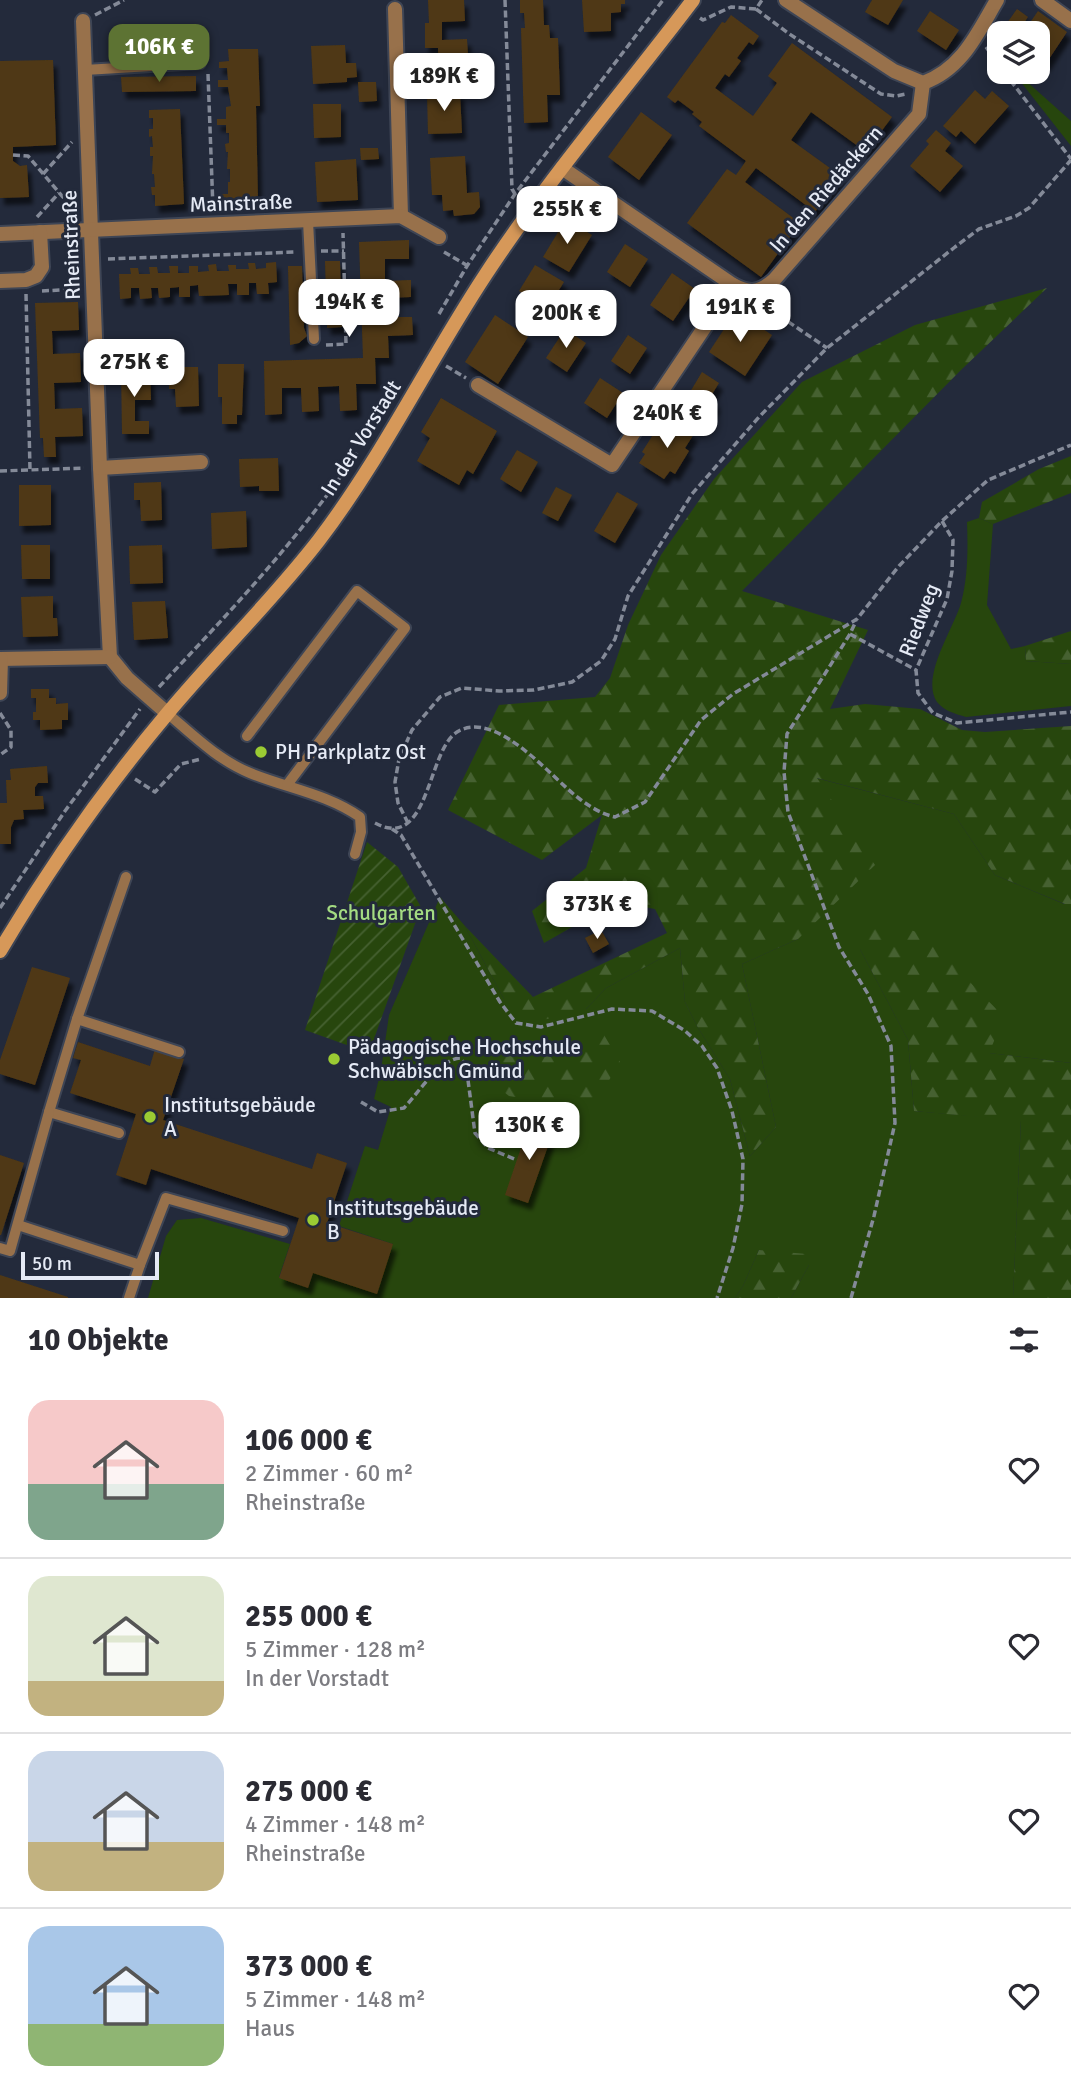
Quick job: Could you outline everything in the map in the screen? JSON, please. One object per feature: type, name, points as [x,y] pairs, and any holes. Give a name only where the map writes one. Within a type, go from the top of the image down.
[{"type":"street","points":[[786,0],[894,71],[923,83],[940,77],[955,65],[997,0]]},
{"type":"street","points":[[1042,0],[1071,21]]},
{"type":"street","name":"In der Vorstadt","points":[[0,951],[49,873],[167,713],[319,540],[351,496],[484,277],[522,220],[690,4]]},
{"type":"street","points":[[395,9],[401,216],[439,237]]},
{"type":"street","name":"Rheinstraße","points":[[83,21],[110,657]]},
{"type":"street","name":"In den Riedäckern","points":[[733,285],[751,293],[761,291],[775,280],[919,114],[923,83]]},
{"type":"street","points":[[478,385],[612,465],[733,285],[562,168]]},
{"type":"street","name":"Mainstraße","points":[[0,233],[401,216]]},
{"type":"street","points":[[0,281],[26,286],[36,276],[42,267],[40,232]]},
{"type":"street","points":[[100,468],[201,461]]},
{"type":"street","points":[[0,693],[1,659],[110,657],[127,678],[167,713]]},
{"type":"lane","points":[[85,70],[204,63]]},
{"type":"lane","points":[[308,221],[314,339]]},
{"type":"lane","points":[[247,736],[356,591],[405,628],[287,785]]},
{"type":"lane","points":[[167,713],[217,755],[249,772],[341,804],[360,817],[361,832],[355,854]]},
{"type":"lane","points":[[0,1248],[10,1251],[77,1019],[126,877]]},
{"type":"lane","points":[[77,1019],[180,1052]]},
{"type":"lane","points":[[49,1112],[119,1133]]},
{"type":"lane","points":[[129,1298],[166,1198],[283,1231]]},
{"type":"lane","points":[[18,1225],[140,1265]]},
{"type":"path","points":[[83,21],[124,0]]},
{"type":"path","points":[[505,0],[512,189],[515,194]]},
{"type":"path","points":[[435,323],[467,266],[515,194],[663,0]]},
{"type":"path","points":[[756,9],[762,0]]},
{"type":"path","points":[[690,4],[703,20],[731,7],[756,9],[881,94],[896,96],[908,93],[923,83]]},
{"type":"path","points":[[204,63],[214,225]]},
{"type":"path","points":[[408,823],[398,803],[395,782],[398,759],[412,730],[440,697],[463,688],[534,690],[559,685],[572,682],[601,661],[615,639],[628,596],[692,494],[759,417],[827,348],[979,229],[1016,216],[1029,208],[1071,160],[1013,84]]},
{"type":"path","points":[[43,174],[87,125]]},
{"type":"path","points":[[13,155],[28,156],[91,230]]},
{"type":"path","points":[[23,232],[59,192]]},
{"type":"path","points":[[325,345],[346,344],[343,220]]},
{"type":"path","points":[[439,237],[443,251],[467,266]]},
{"type":"path","points":[[92,259],[344,251]]},
{"type":"path","points":[[30,470],[26,286],[79,289]]},
{"type":"path","points":[[760,303],[827,348]]},
{"type":"path","points":[[435,359],[478,385]]},
{"type":"path","points":[[851,1298],[874,1216],[895,1123],[891,1045],[868,994],[839,947],[788,812],[784,772],[787,734],[857,619],[899,566],[942,522],[988,480],[1071,444]]},
{"type":"path","points":[[0,908],[65,811],[149,697],[309,520],[361,446]]},
{"type":"path","points":[[0,471],[100,468]]},
{"type":"path","name":"Riedweg","points":[[942,522],[953,540],[952,571],[947,599],[916,670],[918,693],[933,713],[957,723],[1071,712]]},
{"type":"path","points":[[392,829],[408,823],[426,797],[439,756],[456,733],[474,726],[493,730],[523,749],[580,800],[615,817],[645,802],[701,720],[733,694],[857,619]]},
{"type":"path","points":[[850,634],[916,670]]},
{"type":"path","points":[[0,713],[10,730],[10,747],[0,755]]},
{"type":"path","points":[[104,758],[155,792],[181,764],[217,755]]},
{"type":"path","points":[[360,817],[401,835],[500,1002],[516,1023],[541,1027],[612,1009],[652,1011],[684,1030],[702,1046],[717,1069],[732,1111],[743,1159],[742,1204],[733,1248],[718,1298]]},
{"type":"path","points":[[361,1102],[378,1112],[404,1108],[430,1077],[451,1058],[460,1058],[466,1065],[475,1133],[488,1148],[517,1160]]},
{"type":"green space","points":[[1022,84],[1029,84],[1071,121],[1071,146]]},
{"type":"green space","points":[[1047,288],[961,370],[742,591],[868,630],[830,709],[865,704],[920,709],[962,730],[985,732],[1071,726],[1071,904],[1065,904],[995,875],[954,814],[817,778],[875,865],[798,939],[742,964],[776,1127],[750,1156],[730,1079],[685,1002],[680,948],[606,988],[586,1009],[539,1021],[518,1017],[504,999],[465,926],[533,997],[667,933],[655,909],[616,902],[544,943],[532,911],[586,868],[602,815],[542,860],[448,810],[499,705],[595,697],[610,678],[628,625],[661,555],[714,479],[802,382],[915,325]]},
{"type":"green space","points":[[1071,456],[1071,493],[993,524],[979,518],[982,502],[1039,469]]},
{"type":"green space","points":[[979,518],[993,524],[987,605],[1011,649],[1025,646],[1026,661],[1071,664],[1071,706],[966,717],[947,710],[937,702],[933,692],[935,666],[961,603],[965,583],[967,522]]},
{"type":"green space","points":[[1071,631],[1071,664],[1026,661],[1025,646]]},
{"type":"green space","points":[[816,778],[954,814],[995,875],[1064,904],[1071,904],[1071,1063],[988,1053],[860,949],[908,1040],[914,1111],[1021,1120],[1013,1298],[791,1298],[809,1265],[759,1250],[735,1298],[148,1298],[166,1236],[177,1220],[201,1218],[290,1244],[279,1277],[308,1288],[313,1273],[393,1244],[339,1226],[365,1146],[378,1150],[391,1107],[374,1099],[389,1015],[440,897],[465,926],[504,999],[586,1009],[606,988],[680,948],[685,1002],[730,1079],[750,1156],[776,1127],[742,964],[798,939]]},
{"type":"green space","name":"Schulgarten","points":[[367,842],[398,867],[421,907],[369,1053],[305,1030]]},
{"type":"green space","points":[[873,918],[923,934],[1004,1017],[989,1053],[1071,1063],[1071,1298],[1013,1298],[1021,1121],[914,1111],[908,1040],[860,949]]},
{"type":"green space","points":[[604,1035],[620,1062],[587,1117],[545,1102],[509,1096],[489,1080],[493,1049],[555,1038]]},
{"type":"green space","points":[[759,1250],[807,1254],[809,1265],[791,1298],[735,1298]]},
{"type":"building","points":[[428,0],[464,0],[465,21],[442,22],[442,40],[467,39],[468,55],[477,55],[478,72],[470,73],[470,76],[439,77],[438,48],[425,48],[425,23],[429,23]]},
{"type":"building","points":[[520,0],[543,0],[544,25],[549,25],[550,38],[558,38],[560,95],[547,95],[548,122],[524,123],[521,28],[525,28],[524,13],[520,13]]},
{"type":"building","points":[[582,0],[625,0],[625,4],[621,4],[621,12],[611,13],[611,31],[584,32]]},
{"type":"building","points":[[872,0],[903,0],[888,25],[865,12]]},
{"type":"building","points":[[1017,9],[1028,17],[1025,21],[1008,21]]},
{"type":"building","points":[[930,11],[959,30],[946,50],[917,31]]},
{"type":"building","points":[[1038,11],[1067,32],[1050,58],[1050,21],[1031,21]]},
{"type":"building","points":[[731,15],[759,36],[753,45],[749,42],[737,58],[741,61],[729,77],[725,74],[715,88],[753,116],[777,83],[768,76],[792,43],[892,117],[866,152],[811,112],[791,140],[841,176],[815,212],[756,168],[745,182],[800,223],[761,277],[687,223],[727,169],[736,175],[746,161],[699,126],[702,122],[692,114],[694,112],[678,100],[675,103],[667,97],[722,22],[725,23]]},
{"type":"building","points":[[194,41],[195,56],[120,58],[120,42]]},
{"type":"building","points":[[345,45],[346,63],[356,63],[357,77],[347,78],[347,82],[313,84],[311,46]]},
{"type":"building","points":[[228,49],[258,49],[258,200],[219,201],[219,194],[228,194],[230,182],[225,144],[229,143],[229,133],[226,133],[226,125],[217,125],[217,119],[226,119],[226,107],[231,106],[228,87],[218,87],[218,80],[228,80],[227,68],[219,68],[219,62],[229,61]]},
{"type":"building","points":[[53,60],[56,145],[13,147],[13,161],[20,166],[27,165],[29,197],[0,198],[0,61]]},
{"type":"building","points":[[196,76],[196,91],[122,92],[121,77]]},
{"type":"building","points":[[358,82],[376,82],[377,101],[359,102]]},
{"type":"building","points":[[975,90],[985,99],[992,91],[1009,106],[975,144],[961,131],[956,137],[943,126]]},
{"type":"building","points":[[460,92],[462,133],[428,134],[427,93]]},
{"type":"building","points":[[313,104],[341,104],[341,137],[314,138]]},
{"type":"building","points":[[180,109],[184,204],[155,206],[155,195],[152,195],[151,187],[155,187],[152,174],[153,156],[150,156],[152,136],[149,137],[149,129],[153,129],[153,118],[149,118],[149,110]]},
{"type":"building","points":[[641,112],[672,135],[639,180],[608,157]]},
{"type":"building","points":[[936,130],[951,143],[945,151],[963,166],[940,192],[910,166],[929,144],[926,141]]},
{"type":"building","points":[[360,148],[378,148],[379,159],[361,160]]},
{"type":"building","points":[[465,156],[467,193],[479,192],[480,207],[474,214],[454,216],[453,210],[443,211],[442,195],[432,195],[430,158]]},
{"type":"building","points":[[356,159],[358,200],[317,202],[315,162]]},
{"type":"building","points":[[566,219],[592,235],[569,272],[543,257]]},
{"type":"building","points":[[409,240],[409,259],[385,259],[385,281],[411,280],[411,297],[386,298],[387,317],[412,317],[413,335],[388,336],[389,358],[375,358],[376,384],[356,384],[357,410],[340,411],[339,386],[318,387],[319,411],[302,412],[301,388],[282,388],[282,414],[265,415],[264,361],[363,358],[359,242]]},
{"type":"building","points":[[625,244],[648,259],[630,287],[607,272]]},
{"type":"building","points":[[325,261],[340,261],[342,327],[327,328]]},
{"type":"building","points":[[276,262],[277,282],[268,283],[269,294],[257,294],[256,283],[249,283],[249,295],[237,295],[237,284],[228,284],[229,295],[199,296],[198,285],[190,286],[190,297],[179,297],[179,287],[170,288],[170,297],[159,298],[158,288],[151,288],[152,298],[140,299],[139,288],[131,288],[131,298],[120,299],[119,274],[131,274],[130,268],[138,268],[139,274],[150,274],[149,267],[157,267],[158,273],[170,273],[169,266],[178,266],[178,273],[189,273],[189,266],[198,266],[198,272],[209,271],[208,265],[216,264],[217,271],[229,271],[228,265],[236,265],[236,269],[249,269],[248,263],[255,263],[256,269],[266,268],[266,263]]},
{"type":"building","points":[[535,265],[564,282],[547,309],[519,291]]},
{"type":"building","points":[[288,266],[302,266],[304,328],[307,336],[299,343],[290,345]]},
{"type":"building","points":[[672,273],[695,289],[673,321],[650,305]]},
{"type":"building","points":[[78,302],[79,330],[52,331],[53,354],[80,353],[81,382],[54,383],[55,409],[82,408],[83,436],[55,437],[56,457],[44,457],[43,438],[40,438],[35,303]]},
{"type":"building","points":[[736,311],[772,335],[745,376],[709,352]]},
{"type":"building","points":[[495,315],[528,337],[498,384],[465,362]]},
{"type":"building","points":[[565,329],[586,343],[567,372],[546,358]]},
{"type":"building","points":[[628,335],[647,348],[630,374],[611,361]]},
{"type":"building","points":[[218,364],[244,364],[242,415],[237,415],[237,424],[222,424],[222,397],[218,397]]},
{"type":"building","points":[[169,367],[198,367],[199,406],[176,407],[175,389],[169,389]]},
{"type":"building","points":[[121,368],[150,368],[151,400],[135,400],[135,421],[149,421],[149,434],[122,434]]},
{"type":"building","points":[[702,372],[719,383],[709,399],[716,404],[700,429],[677,414]]},
{"type":"building","points":[[600,378],[623,393],[607,418],[584,403]]},
{"type":"building","points":[[441,398],[497,431],[473,474],[467,470],[459,485],[417,461],[430,438],[421,432]]},
{"type":"building","points":[[672,421],[694,434],[685,448],[689,451],[675,474],[670,471],[664,479],[639,463],[645,454],[642,452],[656,430],[663,434]]},
{"type":"building","points":[[517,450],[538,462],[521,492],[500,479]]},
{"type":"building","points":[[278,458],[279,491],[259,491],[259,486],[240,487],[239,459]]},
{"type":"building","points":[[161,482],[162,520],[141,521],[140,500],[134,500],[134,483]]},
{"type":"building","points":[[19,485],[51,485],[51,525],[19,526]]},
{"type":"building","points":[[556,487],[572,495],[558,521],[542,513]]},
{"type":"building","points":[[617,492],[638,504],[615,543],[594,531]]},
{"type":"building","points":[[246,511],[247,547],[212,549],[211,513]]},
{"type":"building","points":[[21,545],[50,545],[50,579],[22,579]]},
{"type":"building","points":[[162,545],[163,583],[130,584],[129,546]]},
{"type":"building","points":[[53,596],[53,618],[57,618],[58,636],[23,637],[21,597]]},
{"type":"building","points":[[165,601],[168,638],[134,640],[132,602]]},
{"type":"building","points":[[31,689],[49,689],[49,698],[56,698],[56,704],[68,703],[68,720],[62,720],[62,729],[40,730],[40,720],[33,720],[36,698],[31,698]]},
{"type":"building","points":[[47,766],[48,783],[38,783],[35,787],[35,796],[43,796],[44,809],[23,810],[24,819],[14,820],[11,827],[11,844],[0,844],[0,803],[7,803],[6,780],[11,780],[10,769]]},
{"type":"building","points":[[601,930],[609,944],[593,953],[585,938]]},
{"type":"building","points":[[32,967],[70,978],[35,1085],[0,1074],[0,1060]]},
{"type":"building","points":[[78,1042],[150,1066],[155,1049],[184,1059],[163,1120],[312,1169],[317,1153],[347,1163],[327,1223],[393,1244],[377,1294],[313,1273],[308,1288],[279,1278],[299,1218],[151,1169],[146,1185],[116,1175],[136,1114],[70,1093],[81,1060],[73,1058]]},
{"type":"building","points":[[530,1121],[554,1129],[528,1203],[505,1195]]},
{"type":"building","points":[[0,1155],[24,1163],[1,1235],[0,1235]]},
{"type":"building","points":[[0,1275],[68,1297],[68,1298],[0,1298]]},
{"type":"place","name":"PH Parkplatz Ost","points":[[261,752]]},
{"type":"place","name":"Pädagogische Hochschule Schwäbisch Gmünd","points":[[334,1059]]},
{"type":"place","name":"Institutsgebäude A","points":[[150,1117]]},
{"type":"place","name":"Institutsgebäude B","points":[[313,1220]]}]
